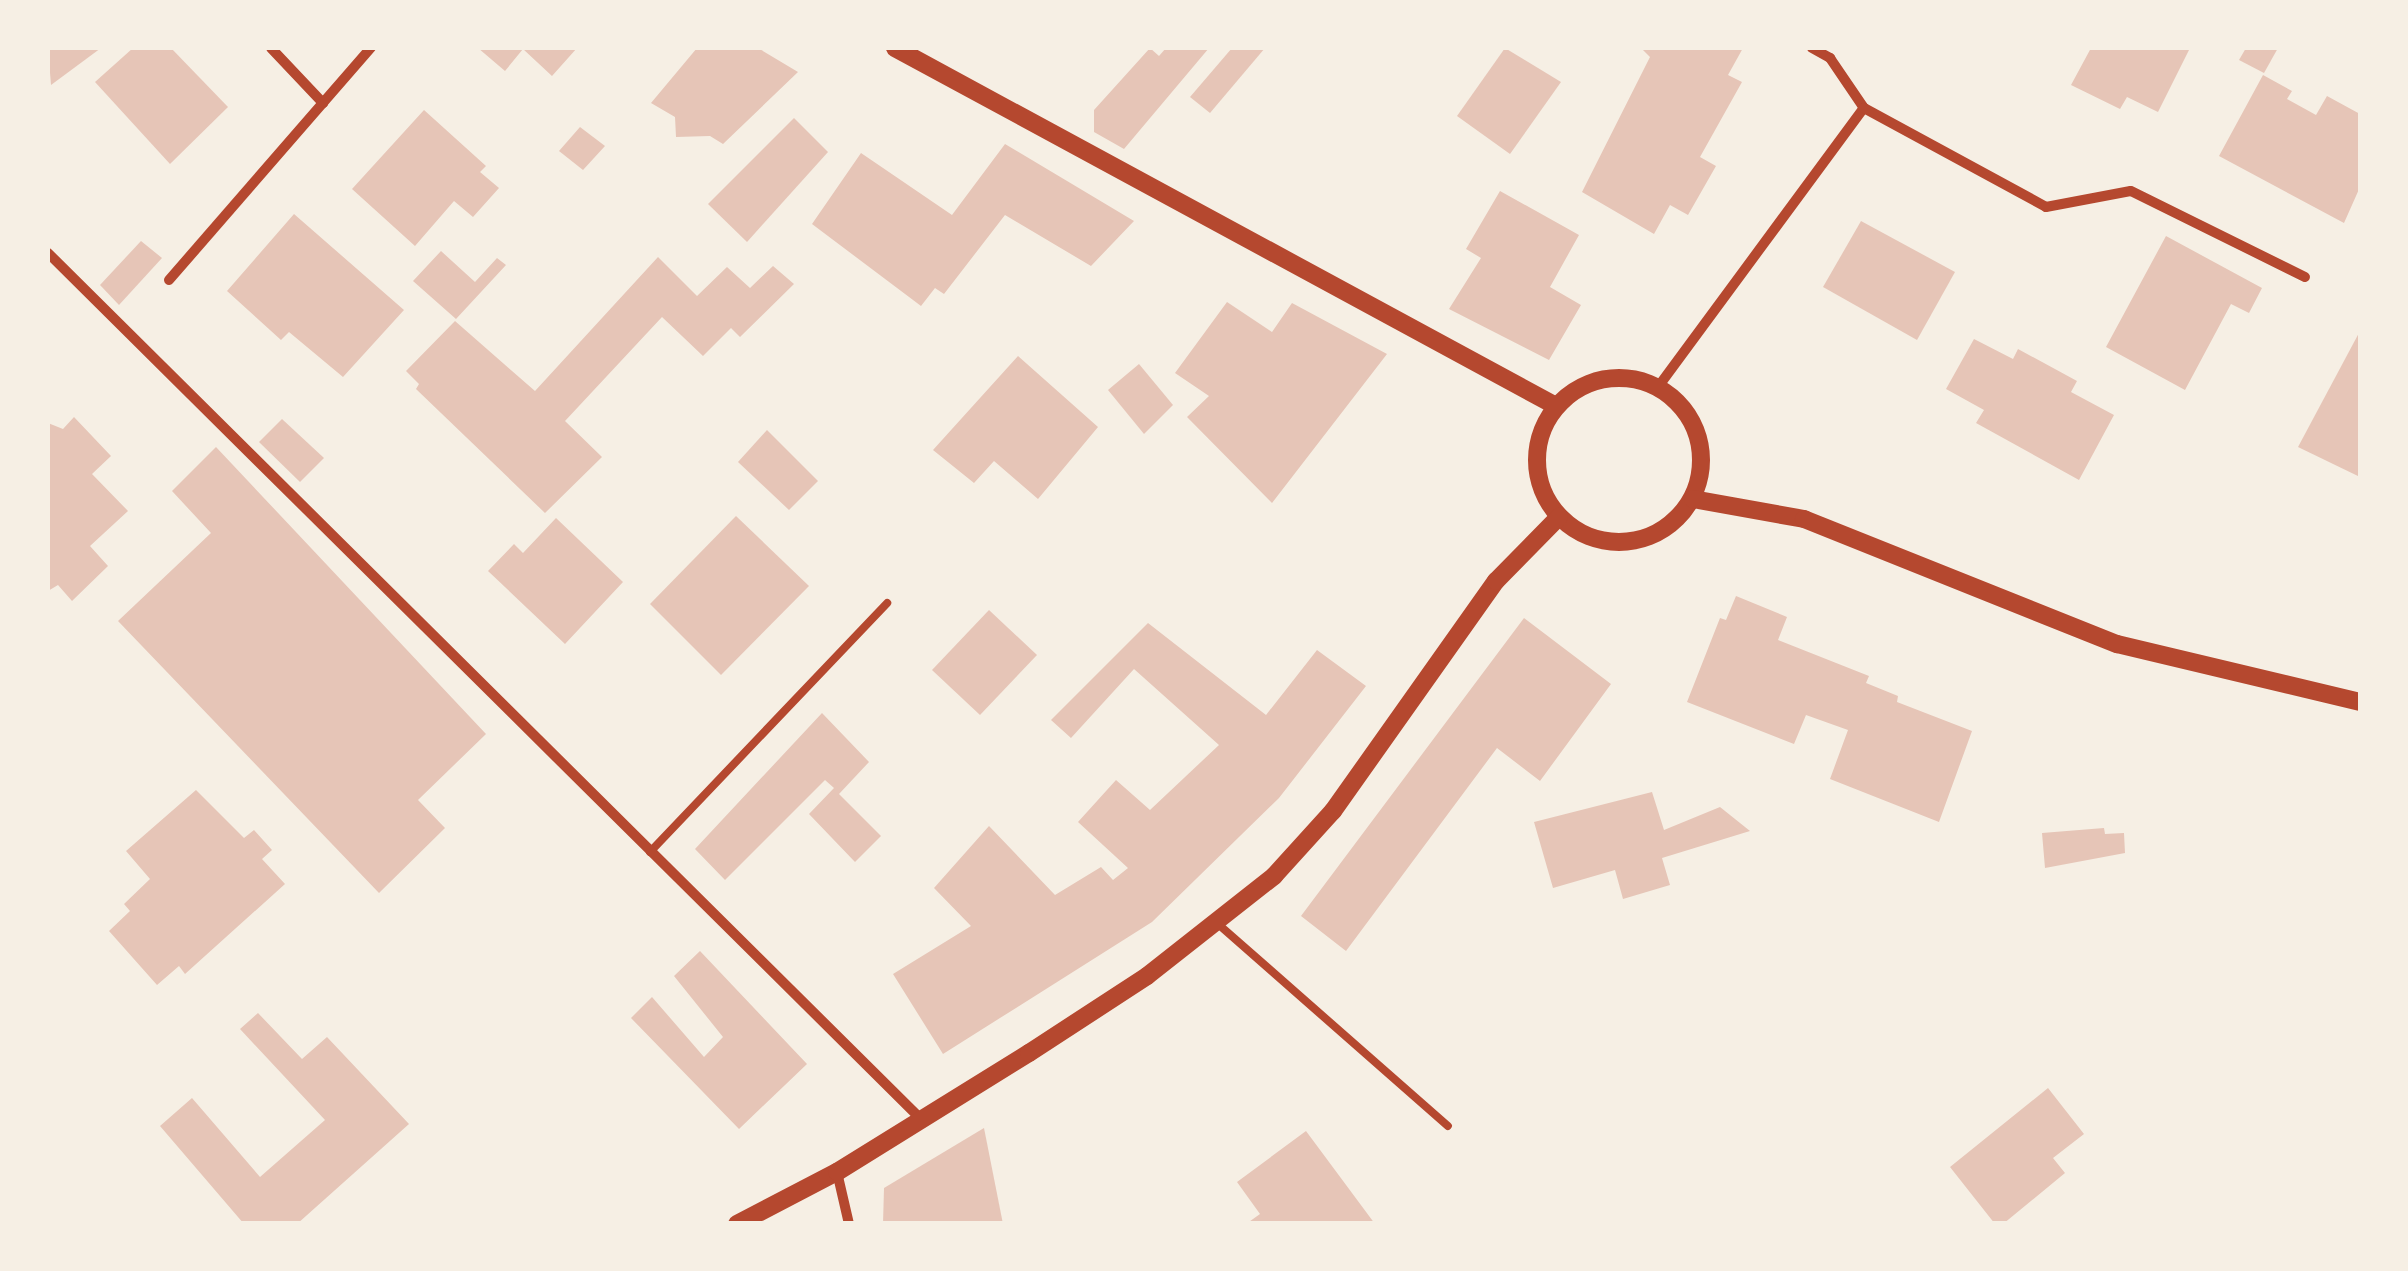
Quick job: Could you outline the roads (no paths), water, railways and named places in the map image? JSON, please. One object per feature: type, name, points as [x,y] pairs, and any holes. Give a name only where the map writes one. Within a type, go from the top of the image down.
[{"type":"street","points":[[271,48],[323,103]]},
{"type":"street","points":[[168,280],[372,48]]},
{"type":"street","points":[[895,48],[1556,406]]},
{"type":"street","points":[[1812,48],[1830,58],[1864,108],[2046,207],[2131,191],[2304,277]]},
{"type":"street","points":[[1658,387],[1864,108]]},
{"type":"street","points":[[48,253],[920,1118]]},
{"type":"street","points":[[1614,378],[1658,387],[1694,424],[1701,475],[1692,499],[1655,536],[1630,542],[1579,534],[1559,517],[1543,492],[1536,462],[1541,433],[1556,406],[1592,382],[1614,378]]},
{"type":"street","points":[[1692,499],[1804,518],[2117,644],[2360,702]]},
{"type":"street","points":[[737,1224],[838,1172],[1218,924],[1274,876],[1333,811],[1496,581],[1559,517]]},
{"type":"street","points":[[838,1172],[849,1224]]},
{"type":"lane","points":[[650,852],[887,603]]},
{"type":"lane","points":[[1218,924],[1448,1126]]}]
